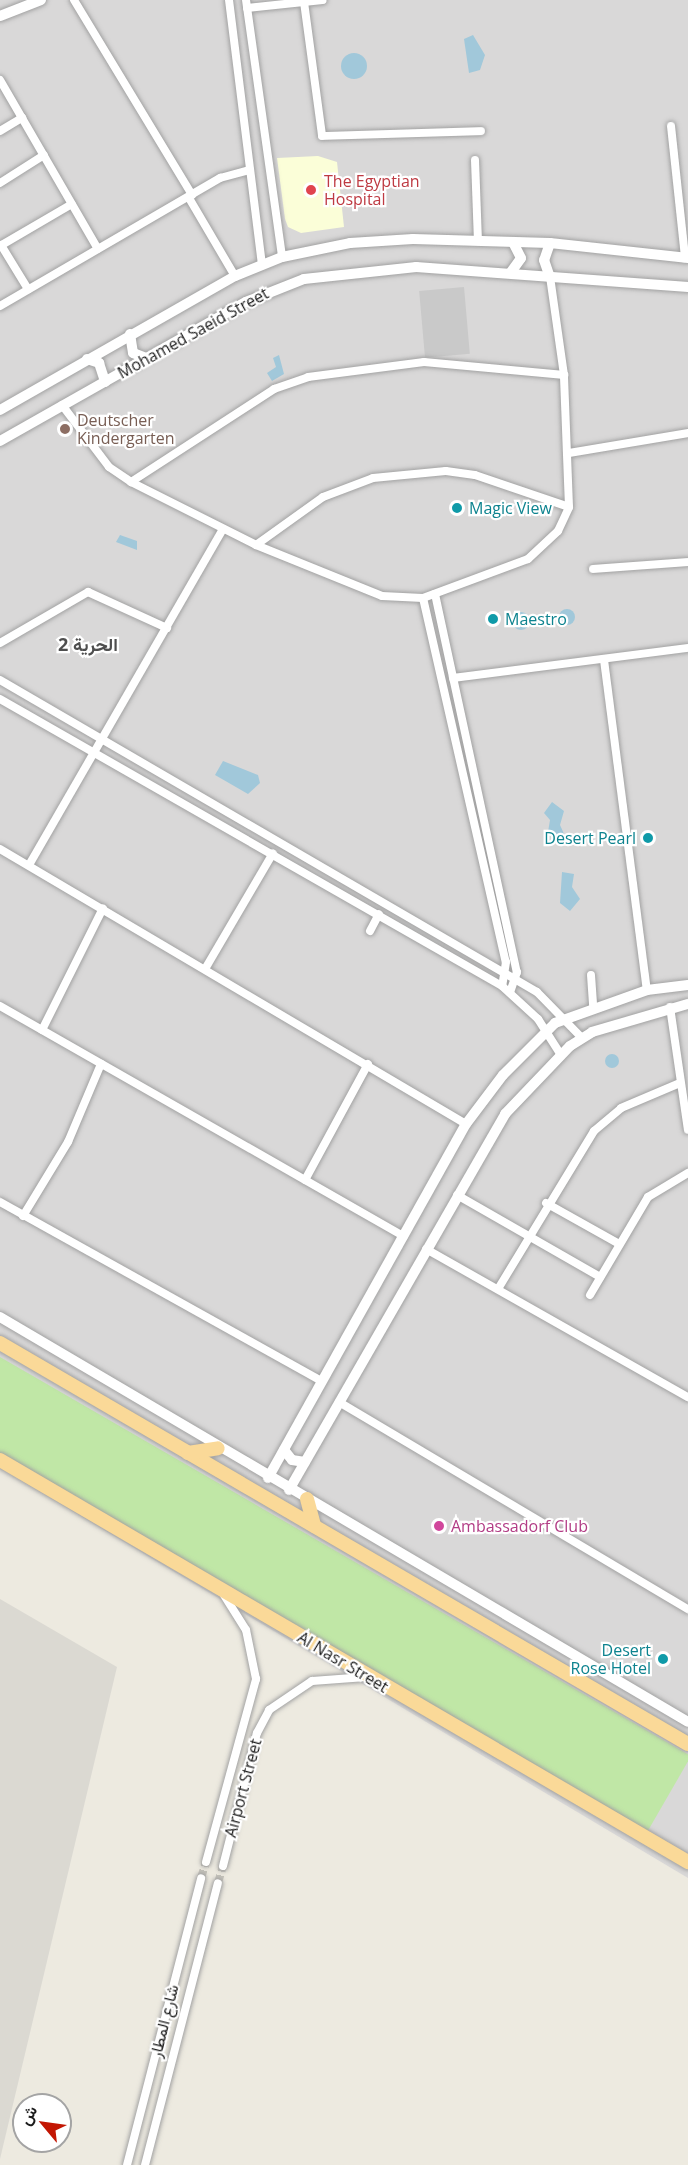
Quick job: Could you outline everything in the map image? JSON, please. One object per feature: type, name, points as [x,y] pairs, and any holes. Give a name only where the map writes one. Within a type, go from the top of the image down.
[{"type":"main road","points":[[0,1343],[688,1744]]},
{"type":"main road","points":[[188,1453],[218,1448]]},
{"type":"main road","name":"Al Nasr Street","points":[[0,1460],[218,1586],[366,1677],[688,1862]]},
{"type":"main road","points":[[307,1499],[314,1526]]},
{"type":"street","points":[[0,16],[17,4],[41,0]]},
{"type":"street","points":[[74,0],[191,196],[235,276]]},
{"type":"street","points":[[229,0],[262,265]]},
{"type":"street","points":[[282,257],[246,4],[323,0]]},
{"type":"street","points":[[304,2],[322,136],[481,131]]},
{"type":"street","points":[[0,80],[98,249]]},
{"type":"street","points":[[0,131],[22,118]]},
{"type":"street","points":[[671,126],[686,258]]},
{"type":"street","points":[[0,183],[44,155]]},
{"type":"street","points":[[475,160],[478,241]]},
{"type":"street","points":[[0,306],[219,178],[249,170]]},
{"type":"street","points":[[28,289],[1,246],[72,204]]},
{"type":"street","name":"Mohamed Saeid Street","points":[[0,410],[235,276],[282,257],[350,243],[478,241],[550,243],[686,258]]},
{"type":"street","points":[[511,272],[521,258],[513,242]]},
{"type":"street","points":[[62,405],[109,467],[131,482],[256,545],[382,596],[423,598],[528,560],[558,531],[569,507],[569,453],[564,375],[550,277],[544,260],[550,243]]},
{"type":"street","name":"Mohamed Saeid Street","points":[[0,441],[246,302],[304,279],[416,267],[688,286]]},
{"type":"street","points":[[130,334],[129,348],[146,358]]},
{"type":"street","points":[[87,359],[104,369],[105,382]]},
{"type":"street","points":[[131,482],[274,388],[308,377],[424,362],[564,375]]},
{"type":"street","points":[[569,453],[688,433]]},
{"type":"street","points":[[256,545],[323,497],[374,478],[446,471],[475,475],[569,507]]},
{"type":"street","points":[[28,866],[223,529]]},
{"type":"street","points":[[593,569],[688,561]]},
{"type":"street","points":[[0,643],[88,592],[167,628]]},
{"type":"street","points":[[435,594],[477,782],[516,979],[510,992]]},
{"type":"street","points":[[423,598],[507,974],[502,986]]},
{"type":"street","points":[[453,678],[688,648]]},
{"type":"street","points":[[604,660],[647,990]]},
{"type":"street","points":[[0,680],[105,736],[516,979],[567,1018],[582,1038]]},
{"type":"street","points":[[0,699],[96,751],[502,986],[547,1030],[561,1055]]},
{"type":"street","points":[[465,786],[477,782]]},
{"type":"street","points":[[0,849],[368,1064],[466,1124]]},
{"type":"street","points":[[206,969],[273,853]]},
{"type":"street","points":[[42,1030],[103,908]]},
{"type":"street","points":[[370,931],[379,914]]},
{"type":"street","points":[[591,975],[593,1007]]},
{"type":"street","points":[[268,1478],[466,1124],[503,1075],[547,1030],[567,1018],[647,990],[688,985]]},
{"type":"street","points":[[289,1490],[499,1123],[561,1055],[582,1038],[670,1006],[688,1004]]},
{"type":"street","points":[[0,1006],[404,1236]]},
{"type":"street","points":[[670,1006],[688,1130]]},
{"type":"street","points":[[23,1216],[68,1142],[101,1064]]},
{"type":"street","points":[[305,1180],[368,1064]]},
{"type":"street","points":[[498,1289],[546,1203],[594,1131],[621,1108],[680,1083]]},
{"type":"street","points":[[590,1295],[648,1197],[688,1173]]},
{"type":"street","points":[[457,1195],[600,1277]]},
{"type":"street","points":[[0,1203],[321,1382]]},
{"type":"street","points":[[546,1203],[619,1244]]},
{"type":"street","points":[[426,1249],[688,1397]]},
{"type":"street","points":[[0,1317],[268,1478],[688,1722]]},
{"type":"street","points":[[339,1402],[688,1609]]},
{"type":"street","points":[[284,1450],[292,1460],[305,1462]]},
{"type":"street","points":[[206,1862],[256,1679],[255,1656],[246,1629],[218,1586]]},
{"type":"street","name":"Airport Street","points":[[223,1866],[240,1800],[269,1710],[312,1681],[366,1677]]},
{"type":"street","points":[[225,1796],[240,1800]]},
{"type":"street","name":"شارع المطار","points":[[127,2165],[201,1878]]},
{"type":"street","points":[[145,2165],[218,1883]]},
{"type":"street","points":[[182,1954],[199,1957]]},
{"type":"shaded area","points":[[0,0],[688,0],[688,1878],[0,1468]]},
{"type":"shaded area","name":"The Egyptian Hospital","points":[[318,156],[337,162],[344,227],[301,233],[288,227],[285,219],[277,158]]},
{"type":"shaded area","points":[[464,287],[470,354],[425,358],[419,291]]},
{"type":"shaded area","points":[[0,1599],[117,1667],[16,2093],[12,2093],[12,2109],[0,2159]]},
{"type":"green space","points":[[0,1357],[688,1754],[688,1761],[647,1833],[0,1460]]},
{"type":"water","points":[[473,35],[485,55],[480,70],[469,73],[464,39]]},
{"type":"water","points":[[354,53],[363,57],[367,66],[363,75],[354,79],[345,75],[341,66],[345,57]]},
{"type":"water","points":[[279,355],[284,374],[272,381],[267,373],[276,367],[273,358]]},
{"type":"water","points":[[120,535],[137,541],[137,550],[116,542]]},
{"type":"water","points":[[564,609],[570,609],[575,617],[573,623],[564,625],[559,620],[559,614]]},
{"type":"water","points":[[521,612],[527,615],[530,621],[527,627],[521,630],[515,627],[512,621],[515,615]]},
{"type":"water","points":[[223,761],[258,775],[260,783],[248,794],[215,775]]},
{"type":"water","points":[[552,802],[564,811],[560,825],[565,836],[559,843],[548,832],[550,820],[544,813]]},
{"type":"water","points":[[562,872],[574,874],[572,887],[580,899],[570,911],[560,903]]},
{"type":"water","points":[[609,1054],[615,1054],[619,1061],[615,1068],[609,1068],[605,1064],[605,1058]]},
{"type":"tunnel","points":[[201,1878],[206,1862]]},
{"type":"tunnel","points":[[218,1883],[223,1866]]},
{"type":"place","name":"The Egyptian Hospital","points":[[311,190]]},
{"type":"place","name":"Deutscher Kindergarten","points":[[65,429]]},
{"type":"place","name":"Magic View","points":[[457,508]]},
{"type":"place","name":"Maestro","points":[[493,619]]},
{"type":"place","name":"Desert Pearl","points":[[648,838]]},
{"type":"place","name":"Ambassadorf Club","points":[[439,1526]]},
{"type":"place","name":"Desert Rose Hotel","points":[[663,1659]]},
{"type":"district","name":"الحرية 2","points":[[88,644]]}]
